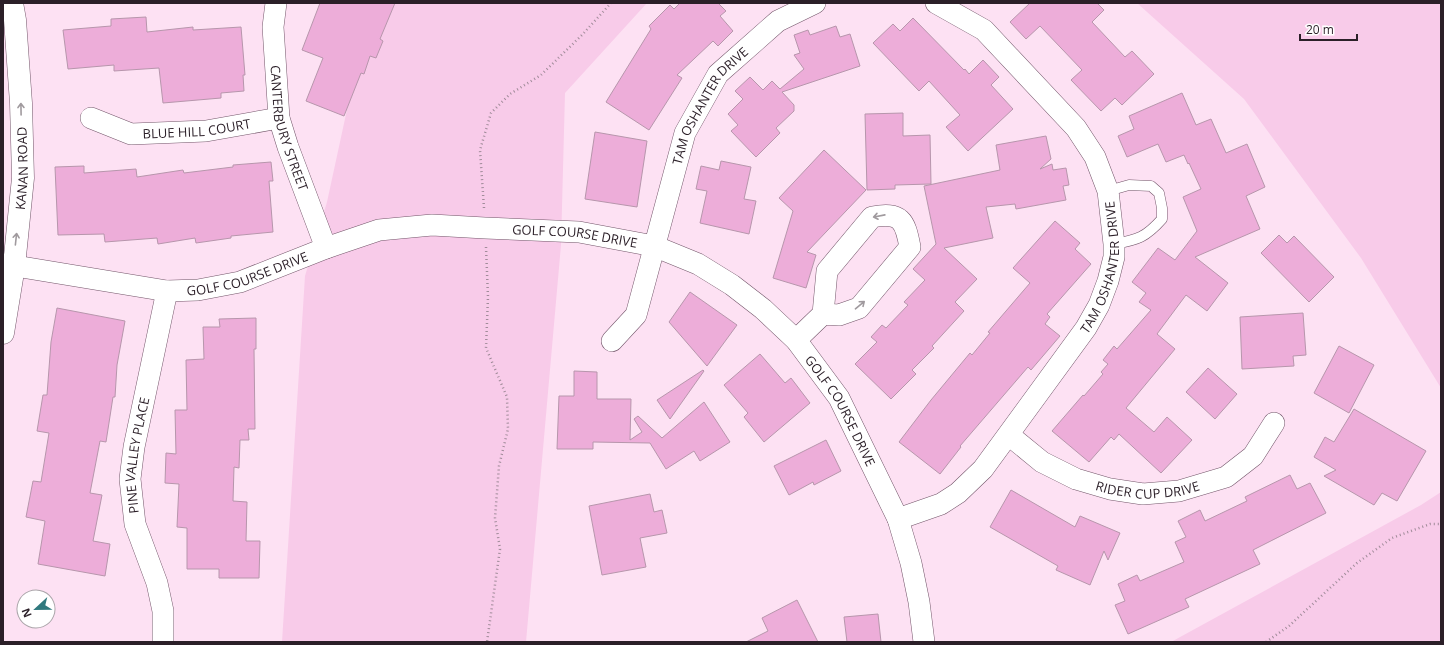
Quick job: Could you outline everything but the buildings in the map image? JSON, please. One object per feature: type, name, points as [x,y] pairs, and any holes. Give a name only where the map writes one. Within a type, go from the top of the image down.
[{"type":"main road","name":"KANAN ROAD","points":[[3,333],[8,265],[22,178],[21,103],[15,20],[12,3]]},
{"type":"street","name":"CANTERBURY STREET","points":[[276,3],[273,26],[279,118],[288,147],[326,248]]},
{"type":"street","name":"TAM OSHANTER DRIVE","points":[[612,341],[636,315],[685,133],[718,74],[778,21],[815,3]]},
{"type":"street","name":"TAM OSHANTER DRIVE","points":[[898,519],[941,504],[958,493],[983,470],[1086,328],[1099,305],[1108,282],[1114,257],[1108,191],[1094,157],[1076,128],[984,30],[936,3]]},
{"type":"street","name":"BLUE HILL COURT","points":[[92,118],[131,134],[206,131],[279,118]]},
{"type":"street","points":[[796,340],[823,314],[827,272],[872,217],[887,214],[898,217],[907,230],[910,247],[859,308],[839,315],[823,314]]},
{"type":"street","name":"GOLF COURSE DRIVE","points":[[8,265],[167,290],[198,290],[240,282],[326,248],[379,230],[432,224],[580,232],[654,246],[698,264],[732,285],[763,309],[796,340],[839,398],[898,519],[912,563],[924,642]]},
{"type":"street","name":"PINE VALLEY PLACE","points":[[163,642],[163,611],[157,583],[135,524],[130,478],[134,447],[167,290]]},
{"type":"street","name":"RIDER CUP DRIVE","points":[[1009,435],[1042,462],[1076,480],[1110,489],[1143,494],[1179,491],[1226,477],[1253,456],[1274,423]]},
{"type":"lane","points":[[1108,191],[1129,185],[1151,186],[1159,193],[1162,208],[1162,219],[1152,231],[1133,241],[1114,244]]},
{"type":"path","points":[[487,642],[500,549],[495,518],[499,466],[508,429],[506,397],[486,348],[488,297],[480,150],[491,113],[510,94],[541,75],[582,35],[611,3]]},
{"type":"path","points":[[1266,642],[1289,626],[1357,563],[1392,538],[1430,524],[1441,524]]},
{"type":"shaded area","points":[[366,3],[647,3],[565,93],[561,245],[526,642],[282,642],[305,276],[327,202],[356,68]]},
{"type":"shaded area","points":[[1137,3],[1441,3],[1441,388],[1361,258],[1244,99]]},
{"type":"shaded area","points":[[1441,492],[1441,642],[1171,642],[1421,505]]}]
